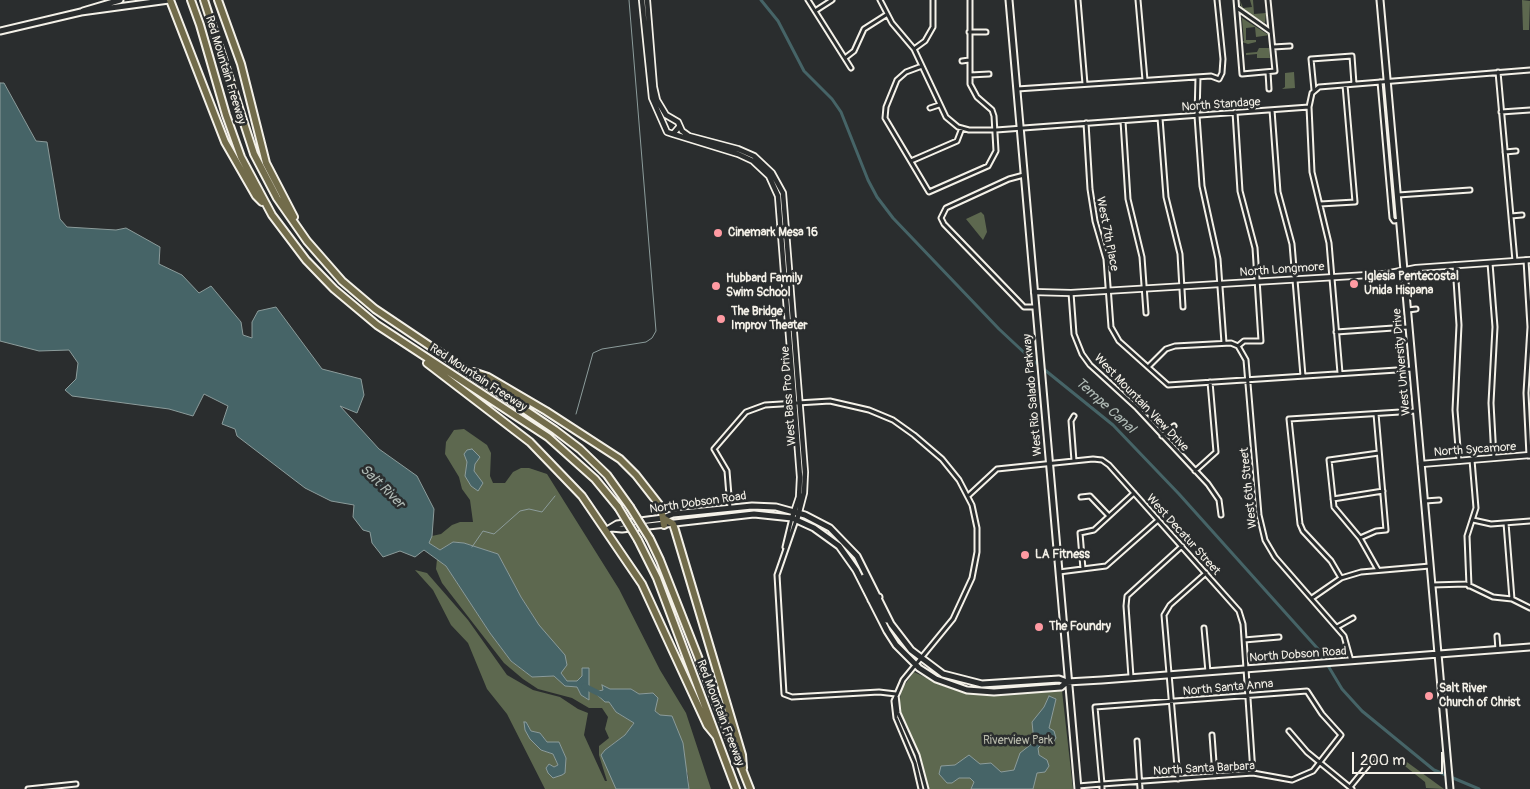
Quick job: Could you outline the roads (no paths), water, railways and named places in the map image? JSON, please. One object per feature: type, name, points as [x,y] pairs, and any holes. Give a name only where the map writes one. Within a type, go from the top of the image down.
[{"type":"highway","points":[[169,0],[222,134],[247,176]]},
{"type":"highway","name":"Red Mountain Freeway","points":[[191,0],[226,115],[247,176],[296,247],[334,289],[377,325],[406,346],[548,437],[589,473],[618,506],[657,578],[736,789]]},
{"type":"highway","name":"Red Mountain Freeway","points":[[204,0],[247,138],[293,217],[327,265],[375,309],[555,430],[607,475],[630,507],[650,539],[660,560],[750,789]]},
{"type":"highway","points":[[218,0],[241,64],[269,177]]},
{"type":"highway","points":[[406,346],[506,422],[543,454],[582,496],[609,529],[646,592],[707,725],[716,736]]},
{"type":"highway","points":[[463,368],[495,381],[612,453],[643,484],[661,507],[663,521],[673,524],[742,755],[743,772]]},
{"type":"main road","points":[[81,12],[92,6],[120,0]]},
{"type":"main road","points":[[0,31],[81,12],[169,0]]},
{"type":"main road","name":"West Rio Salado Parkway","points":[[1009,0],[1067,682],[1078,788]]},
{"type":"main road","name":"West University Drive","points":[[1380,0],[1450,786]]},
{"type":"main road","name":"North Dobson Road","points":[[609,529],[617,524],[663,521],[673,514],[767,506],[824,524],[845,541],[857,556],[891,624],[902,641],[920,659],[943,674],[969,682],[993,684],[1059,679],[1067,682],[1530,647]]},
{"type":"main road","name":"North Dobson Road","points":[[673,524],[754,514],[796,515],[832,541],[856,570],[896,645],[916,665],[936,679],[967,690],[994,692],[1061,687],[1067,682]]},
{"type":"main road","points":[[856,570],[862,573],[874,596],[878,597]]},
{"type":"main road","points":[[871,600],[877,602],[884,618],[891,624]]},
{"type":"street","name":"West Bass Pro Drive","points":[[642,0],[650,91],[667,132],[746,157],[765,171],[776,188],[780,205],[797,402]]},
{"type":"street","name":"West Bass Pro Drive","points":[[647,0],[656,94],[662,110],[671,119],[678,122],[679,127],[688,136],[738,149],[754,156],[772,173],[781,188],[785,206],[797,402],[800,481],[796,515]]},
{"type":"street","points":[[808,0],[852,68]]},
{"type":"street","points":[[815,11],[832,0]]},
{"type":"street","points":[[880,0],[886,15],[914,49],[939,104],[950,121],[962,128],[957,140],[911,161]]},
{"type":"street","points":[[914,49],[925,41],[933,27],[933,0]]},
{"type":"street","points":[[922,66],[906,72],[897,80],[885,112],[887,124],[929,192],[988,166],[996,151],[996,130],[992,110],[973,93],[970,76],[970,0]]},
{"type":"street","points":[[1078,0],[1085,84]]},
{"type":"street","points":[[1138,0],[1145,80]]},
{"type":"street","points":[[1017,89],[1211,76],[1219,79],[1222,73],[1222,59],[1217,0]]},
{"type":"street","points":[[1236,0],[1242,74],[1275,71],[1268,0]]},
{"type":"street","points":[[1237,8],[1271,32]]},
{"type":"street","points":[[845,58],[854,51],[864,29],[886,15]]},
{"type":"street","points":[[970,32],[986,32]]},
{"type":"street","points":[[1272,48],[1290,46]]},
{"type":"street","points":[[1340,373],[1327,230],[1312,172],[1309,107],[1310,96],[1314,90],[1312,59],[1352,56],[1354,84]]},
{"type":"street","points":[[962,61],[969,60]]},
{"type":"street","points":[[1314,90],[1354,84],[1530,70]]},
{"type":"street","points":[[1268,72],[1269,89]]},
{"type":"street","points":[[1498,72],[1515,261]]},
{"type":"street","points":[[970,76],[989,74]]},
{"type":"street","points":[[1198,77],[1197,116],[1204,202],[1217,252],[1224,343]]},
{"type":"street","name":"West University Drive","points":[[1380,82],[1392,218],[1394,221],[1400,220]]},
{"type":"street","points":[[1320,204],[1355,202],[1345,85]]},
{"type":"street","points":[[930,108],[939,104]]},
{"type":"street","name":"North Standage","points":[[962,128],[996,130],[1309,107]]},
{"type":"street","points":[[1272,110],[1276,179],[1280,203],[1290,234],[1303,376]]},
{"type":"street","points":[[1502,112],[1530,110]]},
{"type":"street","points":[[1148,367],[1170,347],[1224,343],[1238,346],[1244,341],[1261,341],[1255,248],[1240,191],[1235,112]]},
{"type":"street","points":[[1160,118],[1166,197],[1180,254],[1183,307]]},
{"type":"street","points":[[664,125],[671,119]]},
{"type":"street","points":[[1123,120],[1128,199],[1142,257],[1146,313]]},
{"type":"street","name":"West 7th Place","points":[[1086,123],[1091,198],[1095,222],[1106,259],[1110,319],[1114,334],[1168,385],[1210,382]]},
{"type":"street","points":[[673,134],[679,127]]},
{"type":"street","points":[[1505,152],[1516,151]]},
{"type":"street","points":[[1024,174],[1008,179],[946,208],[941,218],[944,224],[1024,307],[1036,308]]},
{"type":"street","points":[[1398,195],[1470,190]]},
{"type":"street","points":[[1511,216],[1522,215]]},
{"type":"street","points":[[1528,260],[1530,327],[1526,393],[1530,456]]},
{"type":"street","name":"North Longmore","points":[[1034,292],[1070,293],[1294,280],[1399,273],[1455,265],[1528,260]]},
{"type":"street","points":[[1490,262],[1494,327],[1491,396],[1494,458]]},
{"type":"street","points":[[1455,265],[1459,325],[1455,410],[1459,461]]},
{"type":"street","name":"West Mountain View Drive","points":[[1070,293],[1074,334],[1082,354],[1090,365],[1127,399],[1217,495],[1221,515]]},
{"type":"street","points":[[1408,310],[1416,309]]},
{"type":"street","points":[[1336,332],[1409,327]]},
{"type":"street","name":"West 6th Street","points":[[1238,346],[1246,360],[1262,530],[1275,557],[1337,627],[1346,641],[1351,661]]},
{"type":"street","points":[[1196,471],[1216,452],[1210,382],[1413,369]]},
{"type":"street","points":[[730,508],[727,470],[714,449],[746,412],[760,406],[797,402],[843,402],[893,420],[914,434],[942,459],[968,496],[977,528],[977,552],[974,569],[965,596],[953,619],[903,680],[894,701],[895,715],[914,763],[920,789]]},
{"type":"street","points":[[1341,578],[1331,561],[1303,531],[1300,524],[1289,419],[1417,411]]},
{"type":"street","points":[[1360,538],[1370,533],[1386,530],[1376,414]]},
{"type":"street","points":[[1074,416],[1071,421],[1074,461]]},
{"type":"street","points":[[1162,436],[1174,426]]},
{"type":"street","points":[[1378,570],[1360,538],[1338,513],[1333,498],[1330,460],[1380,452]]},
{"type":"street","name":"North Sycamore","points":[[1421,464],[1530,456]]},
{"type":"street","name":"West Decatur Street","points":[[968,496],[995,469],[1099,459],[1104,461],[1239,611],[1244,640],[1253,773]]},
{"type":"street","points":[[1470,586],[1467,536],[1476,508],[1472,460]]},
{"type":"street","points":[[1333,498],[1382,491]]},
{"type":"street","points":[[1083,569],[1080,533],[1094,530],[1134,493]]},
{"type":"street","points":[[1081,497],[1090,496],[1109,516]]},
{"type":"street","points":[[1425,501],[1439,500]]},
{"type":"street","points":[[796,515],[777,575],[782,688],[784,694],[792,697],[880,692],[896,694]]},
{"type":"street","points":[[1058,572],[1100,568],[1110,563],[1158,520]]},
{"type":"street","points":[[1473,520],[1487,524],[1530,521]]},
{"type":"street","points":[[1506,523],[1512,599]]},
{"type":"street","points":[[1131,677],[1127,596],[1182,546]]},
{"type":"street","points":[[1312,598],[1341,578],[1378,570],[1430,566]]},
{"type":"street","points":[[1178,779],[1170,702],[1165,612],[1206,573]]},
{"type":"street","points":[[1432,586],[1460,584],[1470,586],[1493,597],[1512,599],[1530,608]]},
{"type":"street","points":[[1337,627],[1353,618]]},
{"type":"street","points":[[1204,628],[1208,672]]},
{"type":"street","points":[[1497,636],[1498,650]]},
{"type":"street","points":[[1244,640],[1278,637]]},
{"type":"street","name":"North Santa Anna","points":[[1102,784],[1095,707],[1307,691],[1322,714],[1341,735]]},
{"type":"street","points":[[896,694],[898,713],[920,761],[926,789]]},
{"type":"street","points":[[1288,731],[1319,762],[1351,788],[1373,759]]},
{"type":"street","points":[[1212,734],[1215,776]]},
{"type":"street","name":"North Santa Barbara","points":[[1078,788],[1102,784],[1253,773],[1278,780],[1292,780],[1306,776],[1341,735]]},
{"type":"street","points":[[1136,741],[1140,789]]},
{"type":"street","points":[[28,789],[76,784]]},
{"type":"street","points":[[1102,784],[1102,789]]},
{"type":"water","points":[[0,83],[4,83],[36,141],[47,142],[60,219],[67,227],[116,230],[126,228],[160,247],[159,264],[182,275],[199,293],[211,286],[241,322],[243,335],[252,338],[252,322],[258,311],[276,307],[322,369],[361,379],[364,395],[357,413],[340,406],[379,449],[417,476],[434,509],[432,536],[429,543],[440,550],[453,542],[464,543],[498,554],[521,597],[539,625],[565,655],[567,665],[561,673],[567,681],[577,681],[582,676],[582,668],[589,668],[589,700],[581,695],[577,687],[565,686],[554,676],[532,677],[511,661],[490,633],[446,566],[424,550],[415,557],[400,551],[383,557],[372,543],[370,532],[363,530],[353,517],[354,505],[331,501],[305,488],[237,436],[235,429],[222,424],[228,406],[204,394],[193,416],[169,409],[72,396],[65,390],[76,379],[78,363],[69,350],[39,351],[0,341]]},
{"type":"water","points":[[472,449],[480,457],[475,464],[474,471],[483,483],[478,491],[471,486],[465,476],[467,462],[464,454],[467,450]]},
{"type":"water","points":[[602,685],[610,689],[631,689],[639,694],[653,693],[658,698],[655,711],[660,715],[672,716],[683,743],[689,789],[616,789],[601,755],[625,735],[634,723],[616,712],[609,702],[605,702],[594,692],[603,690]]},
{"type":"water","points":[[1049,696],[1056,699],[1049,728],[1054,731],[1056,738],[1052,744],[1042,744],[1038,748],[1039,755],[1047,760],[1049,766],[1045,772],[1037,773],[1033,789],[971,789],[974,782],[970,778],[959,778],[952,783],[947,783],[939,774],[941,766],[955,765],[969,755],[980,764],[991,763],[1001,772],[1014,770],[1020,753],[1034,742],[1032,722],[1044,707]]},
{"type":"water","points":[[524,722],[526,722],[531,731],[540,733],[547,742],[559,742],[566,758],[565,773],[553,778],[548,773],[546,768],[549,764],[554,767],[558,765],[553,754],[541,750],[530,739],[525,730]]},
{"type":"waterway","points":[[576,414],[593,353],[602,349],[646,342],[652,338],[656,331],[629,0]]},
{"type":"waterway","name":"Tempe Canal","points":[[761,0],[778,21],[804,71],[832,99],[841,112],[868,180],[877,197],[893,218],[999,329],[1030,358],[1113,425],[1179,494],[1318,649],[1342,689],[1362,711],[1434,770],[1479,789]]},
{"type":"waterway","points":[[472,547],[483,531],[494,534],[520,511],[529,509],[542,512],[555,496]]},
{"type":"waterway","name":"Salt River","points":[[584,686],[602,695]]},
{"type":"place","name":"Cinemark Mesa 16","points":[[718,233]]},
{"type":"place","name":"Iglesia Pentecostal Unida Hispana","points":[[1354,284]]},
{"type":"place","name":"Hubbard Family Swim School","points":[[716,286]]},
{"type":"place","name":"The Bridge Improv Theater","points":[[721,319]]},
{"type":"place","name":"LA Fitness","points":[[1025,555]]},
{"type":"place","name":"The Foundry","points":[[1039,627]]},
{"type":"place","name":"Salt River Church of Christ","points":[[1429,696]]},
{"type":"park label","name":"Riverview Park","points":[[1018,741]]}]
